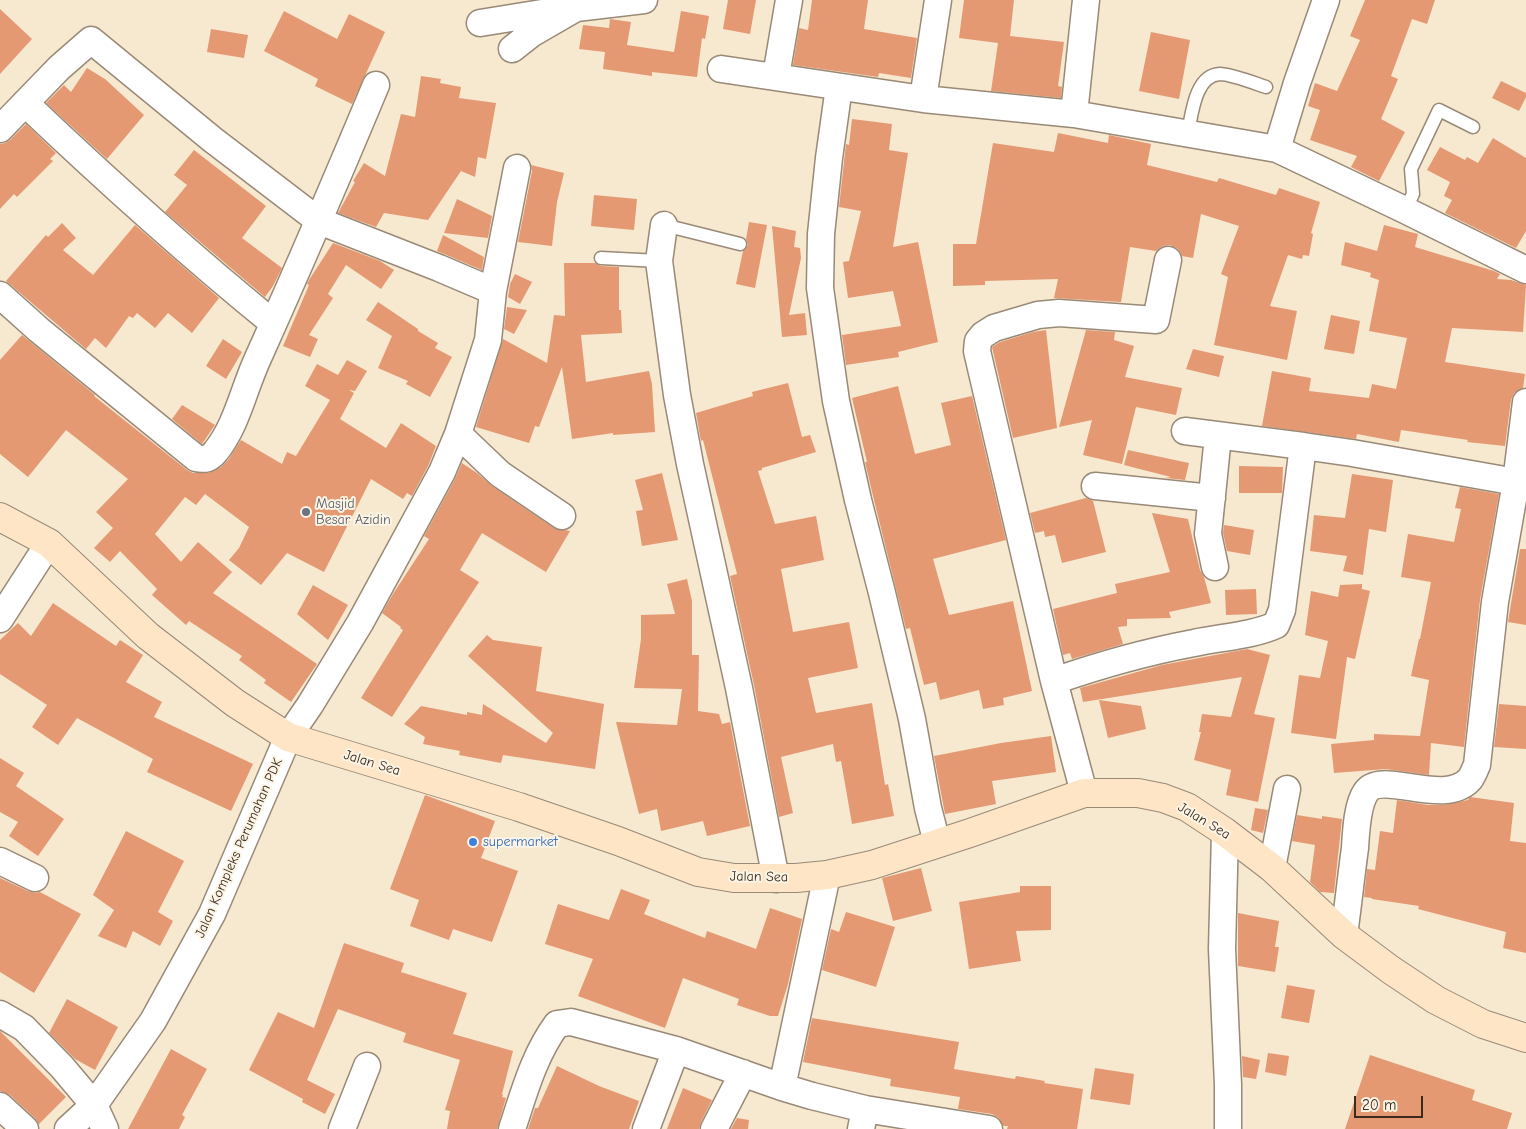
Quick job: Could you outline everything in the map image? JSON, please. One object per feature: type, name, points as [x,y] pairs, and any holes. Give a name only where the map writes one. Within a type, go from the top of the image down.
[{"type":"main road","name":"Jalan Sea","points":[[0,517],[49,543],[148,636],[235,703],[288,738],[519,807],[618,841],[698,872],[734,878],[776,879],[827,875],[872,865],[970,834],[1084,793],[1138,793],[1163,798],[1187,807],[1225,832],[1272,868],[1344,935],[1436,1000],[1483,1024],[1526,1038]]},
{"type":"street","points":[[480,23],[576,8],[644,0]]},
{"type":"street","points":[[776,76],[789,0]]},
{"type":"street","points":[[924,99],[938,0]]},
{"type":"street","points":[[1074,114],[1086,0]]},
{"type":"street","points":[[1277,149],[1297,83],[1326,0]]},
{"type":"street","points":[[512,49],[531,34],[576,8]]},
{"type":"street","points":[[0,129],[59,68],[91,40],[212,140],[319,221],[493,291]]},
{"type":"street","points":[[721,69],[924,99],[1074,114],[1188,132],[1277,149],[1526,270]]},
{"type":"street","points":[[0,295],[39,330],[189,453],[196,458],[205,460],[210,458],[217,451],[234,420],[253,368],[319,221],[376,85]]},
{"type":"street","points":[[839,87],[823,215],[820,288],[836,401],[858,500],[912,719],[928,808],[937,843]]},
{"type":"street","points":[[25,103],[149,218],[273,323]]},
{"type":"street","name":"Jalan Kompleks Perumahan PDK","points":[[68,1129],[94,1105],[153,1021],[212,914],[288,738],[310,705],[384,580],[442,472],[458,434],[488,340],[493,291],[517,168]]},
{"type":"street","points":[[664,226],[659,261],[677,396],[690,464],[740,688],[776,879]]},
{"type":"street","points":[[1084,793],[1054,681],[1017,518],[981,373],[977,351],[978,341],[983,335],[994,328],[1038,315],[1059,313],[1156,320],[1168,260]]},
{"type":"street","points":[[1344,935],[1357,826],[1360,807],[1366,791],[1376,784],[1386,783],[1430,790],[1451,789],[1463,785],[1470,778],[1477,765],[1495,602],[1517,533],[1516,482],[1526,402]]},
{"type":"street","points":[[1185,432],[1352,452],[1516,482]]},
{"type":"street","points":[[458,434],[500,474],[562,516]]},
{"type":"street","points":[[1215,567],[1208,538],[1218,436]]},
{"type":"street","points":[[1054,681],[1081,671],[1150,652],[1217,638],[1260,632],[1276,626],[1282,610],[1303,446]]},
{"type":"street","points":[[1095,486],[1212,498]]},
{"type":"street","points":[[0,619],[49,543]]},
{"type":"street","points":[[1272,868],[1287,788]]},
{"type":"street","points":[[1225,832],[1222,949],[1228,1129]]},
{"type":"street","points":[[0,861],[35,878]]},
{"type":"street","points":[[782,1087],[827,875]]},
{"type":"street","points":[[0,1014],[24,1028],[62,1067],[94,1105],[105,1129]]},
{"type":"street","points":[[512,1129],[535,1062],[548,1036],[557,1024],[571,1022],[676,1050],[812,1096],[863,1119],[989,1129]]},
{"type":"street","points":[[646,1129],[676,1050]]},
{"type":"street","points":[[342,1129],[367,1066]]},
{"type":"street","points":[[714,1129],[743,1073]]},
{"type":"street","points":[[0,1106],[25,1129]]},
{"type":"lane","points":[[1188,132],[1198,92],[1205,80],[1220,74],[1266,87]]},
{"type":"lane","points":[[1405,210],[1412,194],[1411,169],[1439,110],[1473,127]]},
{"type":"lane","points":[[664,226],[740,244]]},
{"type":"lane","points":[[601,258],[659,261]]},
{"type":"building","points":[[728,0],[756,0],[750,34],[723,29]]},
{"type":"building","points":[[812,0],[868,0],[864,29],[917,38],[911,78],[879,73],[878,77],[793,65],[799,28],[808,30]]},
{"type":"building","points":[[964,0],[1014,0],[1010,36],[1064,42],[1058,86],[1062,87],[1061,98],[991,91],[998,43],[959,38]]},
{"type":"building","points":[[1365,0],[1435,0],[1427,24],[1412,19],[1391,76],[1398,79],[1381,119],[1405,132],[1379,181],[1351,167],[1357,156],[1310,140],[1320,110],[1308,106],[1315,83],[1337,91],[1360,40],[1350,36]]},
{"type":"building","points":[[0,9],[32,39],[0,74]]},
{"type":"building","points":[[284,11],[337,39],[349,14],[385,32],[352,104],[315,86],[318,79],[264,51]]},
{"type":"building","points":[[681,11],[709,16],[705,39],[702,38],[697,77],[652,72],[652,76],[603,69],[605,52],[579,49],[583,25],[609,28],[610,19],[631,22],[627,45],[674,52]]},
{"type":"building","points":[[211,29],[248,35],[244,58],[207,52]]},
{"type":"building","points":[[1151,32],[1190,40],[1179,99],[1139,91]]},
{"type":"building","points":[[87,68],[105,79],[144,115],[107,159],[46,103],[64,85],[71,92]]},
{"type":"building","points":[[421,76],[441,79],[440,83],[461,87],[459,98],[496,103],[486,159],[478,157],[475,177],[461,171],[428,220],[384,213],[376,227],[338,213],[364,163],[385,176],[401,114],[415,117]]},
{"type":"building","points":[[1501,81],[1526,93],[1519,111],[1492,98]]},
{"type":"building","points":[[852,119],[892,124],[889,150],[908,153],[893,247],[918,242],[938,342],[898,352],[899,357],[846,365],[842,335],[901,326],[893,291],[848,298],[843,262],[849,261],[861,211],[839,207],[846,144],[849,145]]},
{"type":"building","points":[[26,124],[56,153],[50,159],[53,161],[17,197],[14,194],[0,209],[0,144],[10,140]]},
{"type":"building","points":[[1058,133],[1108,143],[1109,135],[1151,144],[1147,165],[1217,182],[1219,178],[1276,195],[1279,188],[1320,202],[1311,233],[1313,234],[1309,256],[1303,255],[1302,259],[1288,255],[1270,306],[1297,311],[1287,360],[1214,345],[1228,277],[1221,274],[1239,226],[1201,214],[1193,258],[1182,256],[1178,249],[1170,245],[1163,246],[1156,251],[1130,247],[1121,302],[1054,298],[1058,279],[985,281],[985,285],[953,286],[953,244],[976,244],[993,143],[1054,152]]},
{"type":"building","points":[[1493,138],[1526,158],[1526,231],[1516,248],[1445,213],[1452,200],[1444,196],[1450,182],[1427,170],[1440,147],[1465,160],[1467,157],[1478,163]]},
{"type":"building","points":[[194,150],[266,206],[242,238],[282,268],[265,297],[165,212],[187,185],[174,175]]},
{"type":"building","points":[[531,165],[564,173],[557,202],[552,246],[518,242],[532,171]]},
{"type":"building","points":[[594,195],[637,199],[634,230],[591,226]]},
{"type":"building","points":[[457,199],[492,216],[488,238],[444,233]]},
{"type":"building","points":[[749,222],[767,225],[755,288],[736,284],[743,251],[748,245],[746,239]]},
{"type":"building","points":[[62,223],[76,238],[63,250],[93,275],[135,225],[219,298],[192,333],[168,313],[155,328],[137,313],[133,318],[129,316],[106,348],[95,338],[86,349],[6,281],[46,235],[48,237]]},
{"type":"building","points":[[1384,225],[1418,234],[1415,247],[1494,271],[1500,274],[1497,279],[1511,280],[1526,285],[1523,332],[1452,328],[1445,362],[1525,374],[1523,388],[1514,393],[1511,400],[1505,446],[1467,442],[1468,440],[1401,430],[1399,442],[1357,434],[1356,439],[1262,426],[1272,371],[1311,378],[1309,391],[1369,398],[1372,384],[1396,389],[1407,338],[1369,331],[1379,280],[1370,277],[1371,273],[1341,265],[1345,242],[1377,251]]},
{"type":"building","points":[[772,226],[796,231],[794,247],[800,248],[801,258],[789,315],[805,313],[807,335],[782,337]]},
{"type":"building","points":[[443,235],[484,257],[482,270],[437,251]]},
{"type":"building","points":[[333,243],[380,261],[394,270],[381,289],[346,265],[328,294],[333,298],[309,335],[318,339],[310,357],[283,346],[309,285],[307,284]]},
{"type":"building","points":[[564,263],[595,263],[601,266],[619,267],[619,310],[621,310],[622,333],[581,335],[586,382],[649,371],[652,384],[655,432],[613,435],[613,433],[572,439],[562,367],[539,427],[535,426],[529,443],[476,427],[503,339],[547,363],[554,315],[565,316]]},
{"type":"building","points":[[515,274],[532,282],[520,304],[508,297],[510,284]]},
{"type":"building","points":[[378,302],[438,343],[435,348],[452,357],[430,397],[406,384],[408,381],[378,368],[392,336],[366,320]]},
{"type":"building","points":[[507,307],[527,310],[514,334],[504,329]]},
{"type":"building","points":[[1331,315],[1360,321],[1354,354],[1324,349]]},
{"type":"building","points":[[1046,330],[1057,428],[1013,438],[992,347],[1000,342]]},
{"type":"building","points":[[1086,330],[1115,332],[1114,340],[1134,346],[1125,377],[1182,388],[1176,415],[1136,407],[1122,464],[1083,455],[1092,420],[1059,427]]},
{"type":"building","points":[[22,335],[94,396],[193,473],[208,473],[220,468],[228,460],[241,440],[282,464],[287,452],[296,456],[330,400],[305,386],[317,364],[338,375],[347,360],[367,371],[355,391],[349,390],[354,393],[340,419],[386,448],[401,423],[436,446],[412,496],[407,493],[403,499],[371,479],[324,572],[287,553],[261,585],[229,560],[239,548],[249,527],[205,494],[196,505],[185,497],[155,534],[181,562],[198,542],[232,572],[213,593],[317,664],[291,702],[264,683],[266,680],[239,660],[242,656],[189,621],[186,625],[152,595],[157,589],[120,551],[110,562],[94,548],[113,528],[96,512],[128,479],[66,430],[28,477],[0,454],[0,360]]},
{"type":"building","points":[[223,339],[242,352],[226,379],[206,366]]},
{"type":"building","points":[[1193,349],[1224,356],[1219,377],[1186,369]]},
{"type":"building","points":[[788,383],[802,437],[810,435],[816,452],[762,468],[762,470],[758,471],[775,524],[816,516],[824,560],[781,569],[793,632],[849,622],[858,668],[808,678],[816,713],[872,703],[885,785],[888,784],[894,816],[852,824],[841,761],[836,762],[833,744],[781,757],[793,813],[779,817],[754,685],[730,576],[737,574],[703,440],[701,441],[696,413],[753,396],[752,392]]},
{"type":"building","points":[[898,386],[915,454],[951,445],[941,403],[972,396],[1006,540],[933,559],[949,615],[1013,601],[1032,691],[1003,698],[1004,705],[983,709],[979,690],[940,700],[936,682],[924,685],[910,628],[906,629],[865,462],[867,462],[852,398]]},
{"type":"building","points":[[182,405],[215,425],[202,444],[172,419]]},
{"type":"building","points":[[1128,450],[1189,463],[1185,480],[1165,478],[1171,477],[1124,465]]},
{"type":"building","points":[[462,463],[554,528],[570,531],[546,572],[482,533],[460,570],[479,582],[392,717],[361,698],[403,630],[382,613],[429,539],[424,536]]},
{"type":"building","points":[[1239,466],[1283,467],[1282,493],[1239,493]]},
{"type":"building","points":[[662,473],[678,540],[642,546],[636,511],[643,510],[635,480]]},
{"type":"building","points":[[1352,474],[1393,480],[1386,532],[1369,529],[1363,575],[1343,571],[1347,556],[1310,551],[1314,515],[1345,518]]},
{"type":"building","points":[[1460,487],[1499,494],[1480,600],[1464,747],[1431,743],[1429,775],[1386,769],[1334,773],[1331,744],[1374,740],[1374,734],[1420,736],[1429,680],[1411,676],[1431,582],[1401,577],[1408,534],[1454,542],[1461,509],[1455,508]]},
{"type":"building","points":[[1086,498],[1093,501],[1106,552],[1062,563],[1055,535],[1045,537],[1044,531],[1035,533],[1030,513]]},
{"type":"building","points":[[1152,513],[1188,519],[1200,570],[1204,577],[1211,603],[1169,612],[1171,618],[1127,619],[1127,626],[1118,627],[1123,644],[1072,659],[1070,653],[1063,655],[1053,609],[1117,593],[1115,584],[1170,572]]},
{"type":"building","points":[[1224,525],[1254,530],[1250,555],[1227,551],[1223,533]]},
{"type":"building","points":[[1520,549],[1526,549],[1526,625],[1508,622]]},
{"type":"building","points":[[687,579],[692,601],[692,655],[699,655],[698,711],[719,714],[722,724],[730,722],[750,826],[707,836],[703,821],[661,831],[657,809],[639,814],[616,722],[677,725],[682,689],[634,688],[641,639],[641,615],[675,614],[667,584]]},
{"type":"building","points":[[1362,584],[1362,589],[1370,591],[1355,659],[1347,657],[1336,739],[1291,733],[1299,675],[1320,678],[1328,641],[1305,635],[1311,591],[1338,597],[1340,585]]},
{"type":"building","points":[[313,585],[348,605],[328,640],[297,614]]},
{"type":"building","points":[[1256,589],[1257,614],[1226,615],[1225,590]]},
{"type":"building","points":[[53,603],[116,646],[120,640],[143,655],[126,682],[162,702],[154,717],[253,764],[231,811],[147,772],[153,759],[77,718],[58,745],[32,727],[47,705],[0,674],[0,640],[18,623],[31,636]]},
{"type":"building","points":[[487,635],[493,640],[542,647],[536,691],[604,704],[595,769],[503,755],[501,763],[459,755],[460,751],[423,744],[425,737],[404,724],[421,706],[467,715],[467,712],[482,715],[483,704],[546,743],[553,733],[468,656]]},
{"type":"building","points":[[1247,649],[1270,655],[1254,714],[1275,718],[1258,802],[1226,795],[1231,770],[1194,760],[1201,732],[1199,732],[1202,714],[1231,717],[1242,677],[1083,702],[1080,688],[1162,665]]},
{"type":"building","points":[[1099,700],[1141,706],[1146,729],[1108,738]]},
{"type":"building","points":[[1499,704],[1526,706],[1526,749],[1494,747]]},
{"type":"building","points":[[1051,736],[1056,772],[992,781],[996,804],[945,814],[934,756],[1001,743]]},
{"type":"building","points":[[0,758],[24,773],[16,786],[64,819],[38,856],[9,836],[18,822],[0,812]]},
{"type":"building","points":[[425,795],[495,821],[481,858],[518,871],[492,942],[453,929],[449,940],[410,926],[419,900],[390,889]]},
{"type":"building","points":[[1470,797],[1514,803],[1510,841],[1526,843],[1526,953],[1503,948],[1506,932],[1418,909],[1419,906],[1364,897],[1367,869],[1375,870],[1380,831],[1393,833],[1397,800],[1428,805],[1445,805],[1468,800]]},
{"type":"building","points":[[1255,808],[1268,810],[1263,833],[1251,830]]},
{"type":"building","points":[[1297,815],[1322,819],[1322,816],[1342,819],[1334,893],[1320,892],[1310,882],[1315,845],[1292,841]]},
{"type":"building","points":[[126,831],[184,861],[158,912],[173,921],[160,946],[133,931],[126,948],[98,936],[114,910],[93,895]]},
{"type":"building","points":[[921,868],[932,911],[893,921],[882,878]]},
{"type":"building","points":[[0,878],[28,891],[40,892],[81,914],[34,993],[0,972]]},
{"type":"building","points":[[1020,886],[1051,886],[1051,930],[1016,931],[1021,961],[969,969],[959,902],[1020,892]]},
{"type":"building","points":[[621,889],[650,900],[644,914],[705,938],[707,931],[756,949],[770,908],[802,919],[788,984],[778,1016],[770,1016],[737,1005],[739,999],[683,978],[665,1028],[578,996],[593,959],[545,944],[558,904],[609,920]]},
{"type":"building","points":[[846,912],[895,927],[876,987],[822,970],[831,929],[839,932]]},
{"type":"building","points":[[1238,913],[1279,921],[1275,947],[1279,947],[1275,972],[1238,966]]},
{"type":"building","points":[[344,943],[404,963],[401,972],[467,993],[453,1034],[513,1051],[502,1094],[502,1097],[506,1098],[497,1129],[447,1129],[450,1111],[445,1110],[460,1060],[403,1042],[406,1033],[338,1009],[307,1080],[335,1094],[325,1114],[302,1102],[303,1099],[249,1070],[278,1012],[314,1028]]},
{"type":"building","points":[[1287,985],[1315,990],[1309,1023],[1281,1018]]},
{"type":"building","points":[[67,999],[118,1027],[95,1070],[75,1059],[49,1033]]},
{"type":"building","points":[[812,1018],[959,1042],[954,1069],[1015,1079],[1016,1076],[1045,1081],[1044,1083],[1083,1089],[1077,1129],[1007,1129],[1008,1126],[1003,1126],[999,1118],[992,1114],[958,1109],[960,1097],[890,1086],[891,1079],[803,1062]]},
{"type":"building","points":[[0,1031],[66,1097],[39,1124],[10,1095],[0,1091]]},
{"type":"building","points":[[171,1049],[207,1069],[182,1115],[185,1117],[179,1129],[128,1129]]},
{"type":"building","points":[[1268,1053],[1289,1056],[1286,1076],[1265,1072]]},
{"type":"building","points":[[1370,1055],[1475,1090],[1472,1100],[1512,1113],[1507,1129],[1345,1129]]},
{"type":"building","points":[[1242,1056],[1260,1060],[1256,1079],[1243,1077]]},
{"type":"building","points":[[557,1066],[599,1086],[639,1101],[629,1129],[528,1129],[535,1108],[538,1108]]},
{"type":"building","points":[[1095,1068],[1134,1074],[1130,1105],[1090,1099]]},
{"type":"building","points":[[683,1088],[712,1100],[699,1129],[667,1129]]},
{"type":"building","points":[[737,1118],[749,1120],[748,1129],[731,1129]]},
{"type":"place","name":"Masjid Besar Azidin","points":[[306,512]]},
{"type":"place","name":"supermarket","points":[[473,842]]}]
